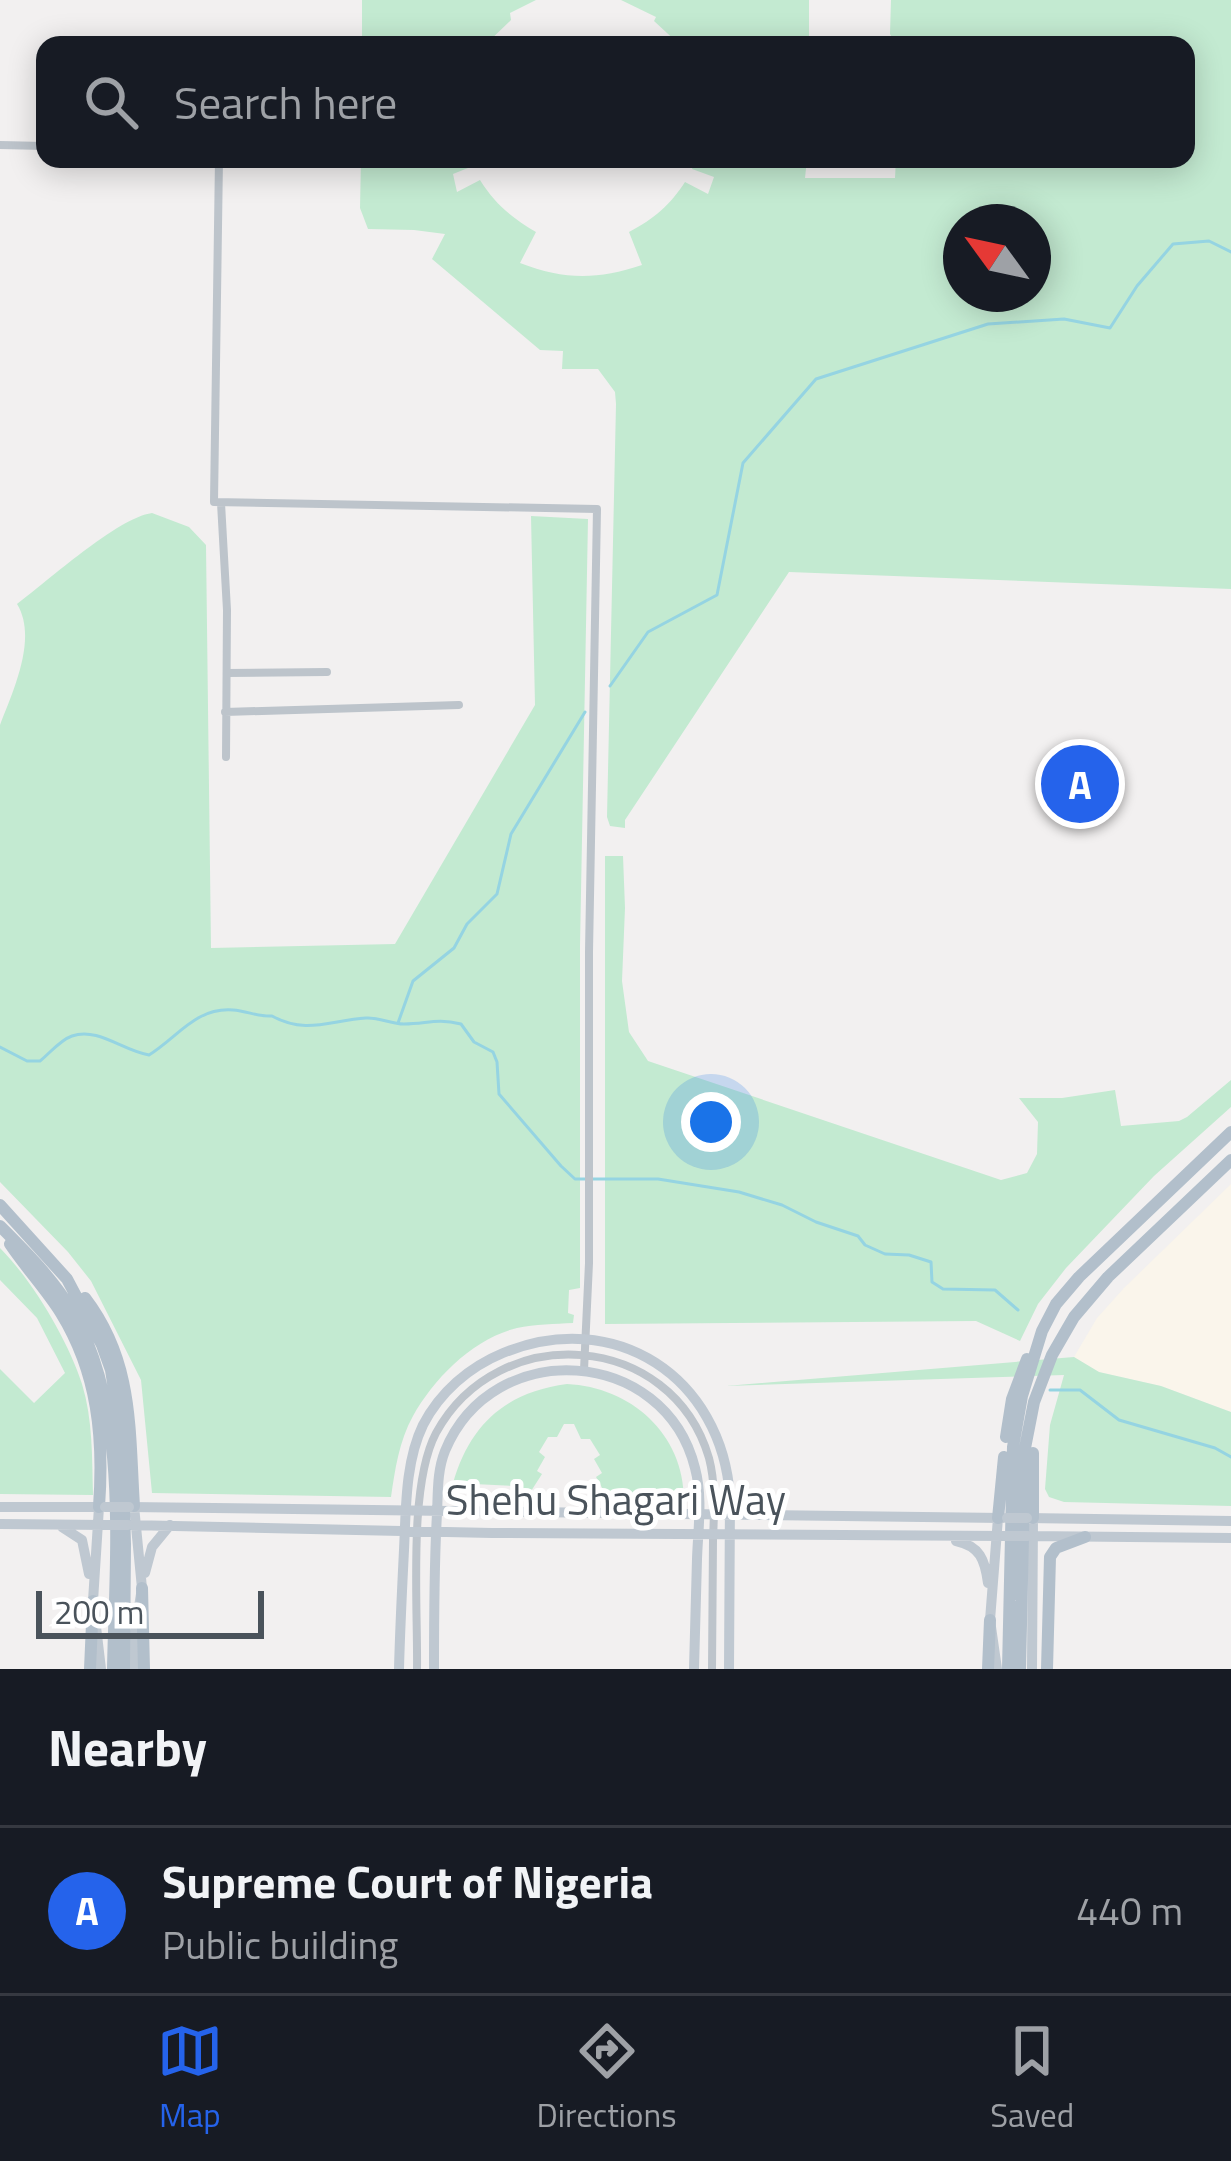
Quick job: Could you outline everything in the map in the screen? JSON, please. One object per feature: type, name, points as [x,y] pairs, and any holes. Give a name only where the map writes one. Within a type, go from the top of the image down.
[{"type":"main road","points":[[988,1669],[1005,1439],[1024,1364],[1056,1304],[1079,1277],[1231,1132]]},
{"type":"main road","points":[[1021,1669],[1025,1448],[1034,1402],[1064,1332],[1108,1277],[1231,1160]]},
{"type":"main road","points":[[0,1204],[101,1319],[124,1382],[132,1428],[131,1525],[142,1588],[144,1669]]},
{"type":"main road","points":[[0,1227],[61,1313],[89,1376],[101,1437],[102,1507],[91,1669]]},
{"type":"main road","points":[[0,1227],[62,1295],[83,1332],[101,1383],[112,1454],[113,1669]]},
{"type":"main road","points":[[67,1279],[102,1345],[120,1412],[124,1669]]},
{"type":"main road","points":[[1008,1669],[1013,1447],[1022,1396],[1042,1331]]},
{"type":"main road","points":[[1032,1669],[1034,1437],[1064,1332]]},
{"type":"main road","points":[[399,1669],[415,1448],[422,1428],[444,1394],[474,1367],[543,1340],[587,1337],[638,1354],[679,1381],[703,1409],[724,1456],[730,1516],[729,1669]]},
{"type":"main road","points":[[434,1669],[436,1531],[444,1454],[468,1413],[486,1397],[546,1370],[584,1370],[627,1383],[666,1414],[691,1454],[699,1490],[694,1669]]},
{"type":"main road","name":"Shehu Shagari Way","points":[[0,1507],[1231,1520]]},
{"type":"main road","name":"Shehu Shagari Way","points":[[0,1524],[1231,1538]]},
{"type":"main road","points":[[57,1525],[82,1540],[101,1669]]},
{"type":"main road","points":[[134,1669],[135,1630],[152,1547],[170,1525]]},
{"type":"main road","points":[[941,1536],[980,1552],[991,1602]]},
{"type":"main road","points":[[1047,1669],[1050,1557],[1056,1548],[1085,1538]]},
{"type":"main road","points":[[990,1620],[997,1669]]},
{"type":"street","points":[[0,145],[36,146]]},
{"type":"street","points":[[219,168],[214,502],[597,509],[589,899],[590,1246],[584,1370]]},
{"type":"street","points":[[221,503],[227,610],[226,757]]},
{"type":"street","points":[[226,673],[327,672]]},
{"type":"street","points":[[224,712],[459,705]]},
{"type":"street","points":[[413,1511],[435,1435],[456,1404],[502,1370],[546,1355],[586,1353],[642,1373],[674,1398],[694,1426],[709,1460],[714,1516],[712,1669]]},
{"type":"street","points":[[412,1531],[417,1669]]},
{"type":"shaded area","points":[[1231,1184],[1231,1412],[1161,1386],[1099,1372],[1074,1357],[1097,1318],[1124,1288]]},
{"type":"green space","points":[[362,0],[536,0],[510,13],[511,20],[494,36],[362,36]]},
{"type":"green space","points":[[621,0],[809,0],[809,36],[670,36],[654,21],[656,17]]},
{"type":"green space","points":[[891,0],[1231,0],[1231,589],[789,572],[625,820],[625,828],[610,826],[615,392],[598,369],[562,369],[563,351],[540,350],[432,259],[445,234],[368,229],[360,208],[361,168],[468,168],[453,174],[457,192],[480,180],[505,210],[536,232],[520,263],[551,273],[610,273],[642,265],[629,232],[661,211],[685,182],[708,194],[714,177],[692,168],[806,168],[805,178],[895,178],[896,168],[1195,168],[1195,36],[891,36]]},
{"type":"green space","points":[[152,513],[189,527],[206,545],[211,948],[395,944],[535,705],[531,516],[588,519],[580,1288],[569,1290],[568,1313],[574,1315],[573,1323],[501,1333],[457,1362],[432,1388],[408,1426],[391,1497],[152,1493],[141,1380],[91,1281],[0,1182],[0,725],[24,648],[23,618],[17,604],[102,538]]},
{"type":"green space","points":[[605,856],[623,856],[622,981],[629,1032],[648,1061],[1001,1180],[1027,1173],[1037,1154],[1038,1122],[1019,1098],[1115,1090],[1121,1126],[1179,1121],[1231,1080],[1231,1107],[1154,1176],[1066,1268],[1038,1304],[1020,1341],[976,1321],[605,1324]]},
{"type":"green space","points":[[0,1248],[36,1293],[76,1367],[88,1411],[93,1495],[0,1494],[0,1369],[34,1403],[65,1373],[37,1318],[0,1280]]},
{"type":"green space","points":[[1074,1357],[1099,1372],[1161,1386],[1231,1412],[1231,1506],[1064,1502],[1049,1497],[1045,1489],[1050,1425],[1064,1375],[726,1386]]},
{"type":"green space","points":[[567,1384],[612,1394],[649,1418],[675,1454],[684,1500],[610,1502],[596,1477],[602,1473],[594,1459],[600,1455],[590,1439],[581,1439],[574,1424],[564,1424],[557,1437],[548,1437],[539,1452],[545,1457],[537,1471],[542,1474],[526,1499],[514,1499],[514,1486],[453,1483],[469,1444],[494,1414],[526,1395]]},
{"type":"waterway","points":[[610,686],[648,632],[717,595],[743,463],[816,379],[988,324],[1064,319],[1110,328],[1137,286],[1173,244],[1209,241],[1231,252]]},
{"type":"waterway","points":[[398,1023],[413,981],[454,948],[467,924],[497,894],[511,834],[585,712]]},
{"type":"waterway","points":[[0,1047],[27,1061],[40,1061],[63,1041],[82,1034],[149,1055],[198,1018],[220,1010],[307,1026],[366,1018],[399,1024],[461,1024],[474,1042],[493,1052],[499,1094],[575,1179],[658,1179],[739,1192],[858,1236],[865,1245],[885,1254],[931,1262],[932,1282],[943,1289],[995,1290],[1018,1310]]},
{"type":"waterway","points":[[1050,1390],[1080,1390],[1119,1420],[1231,1457]]},
{"type":"place","name":"Supreme Court of Nigeria","points":[[1080,784]]}]
